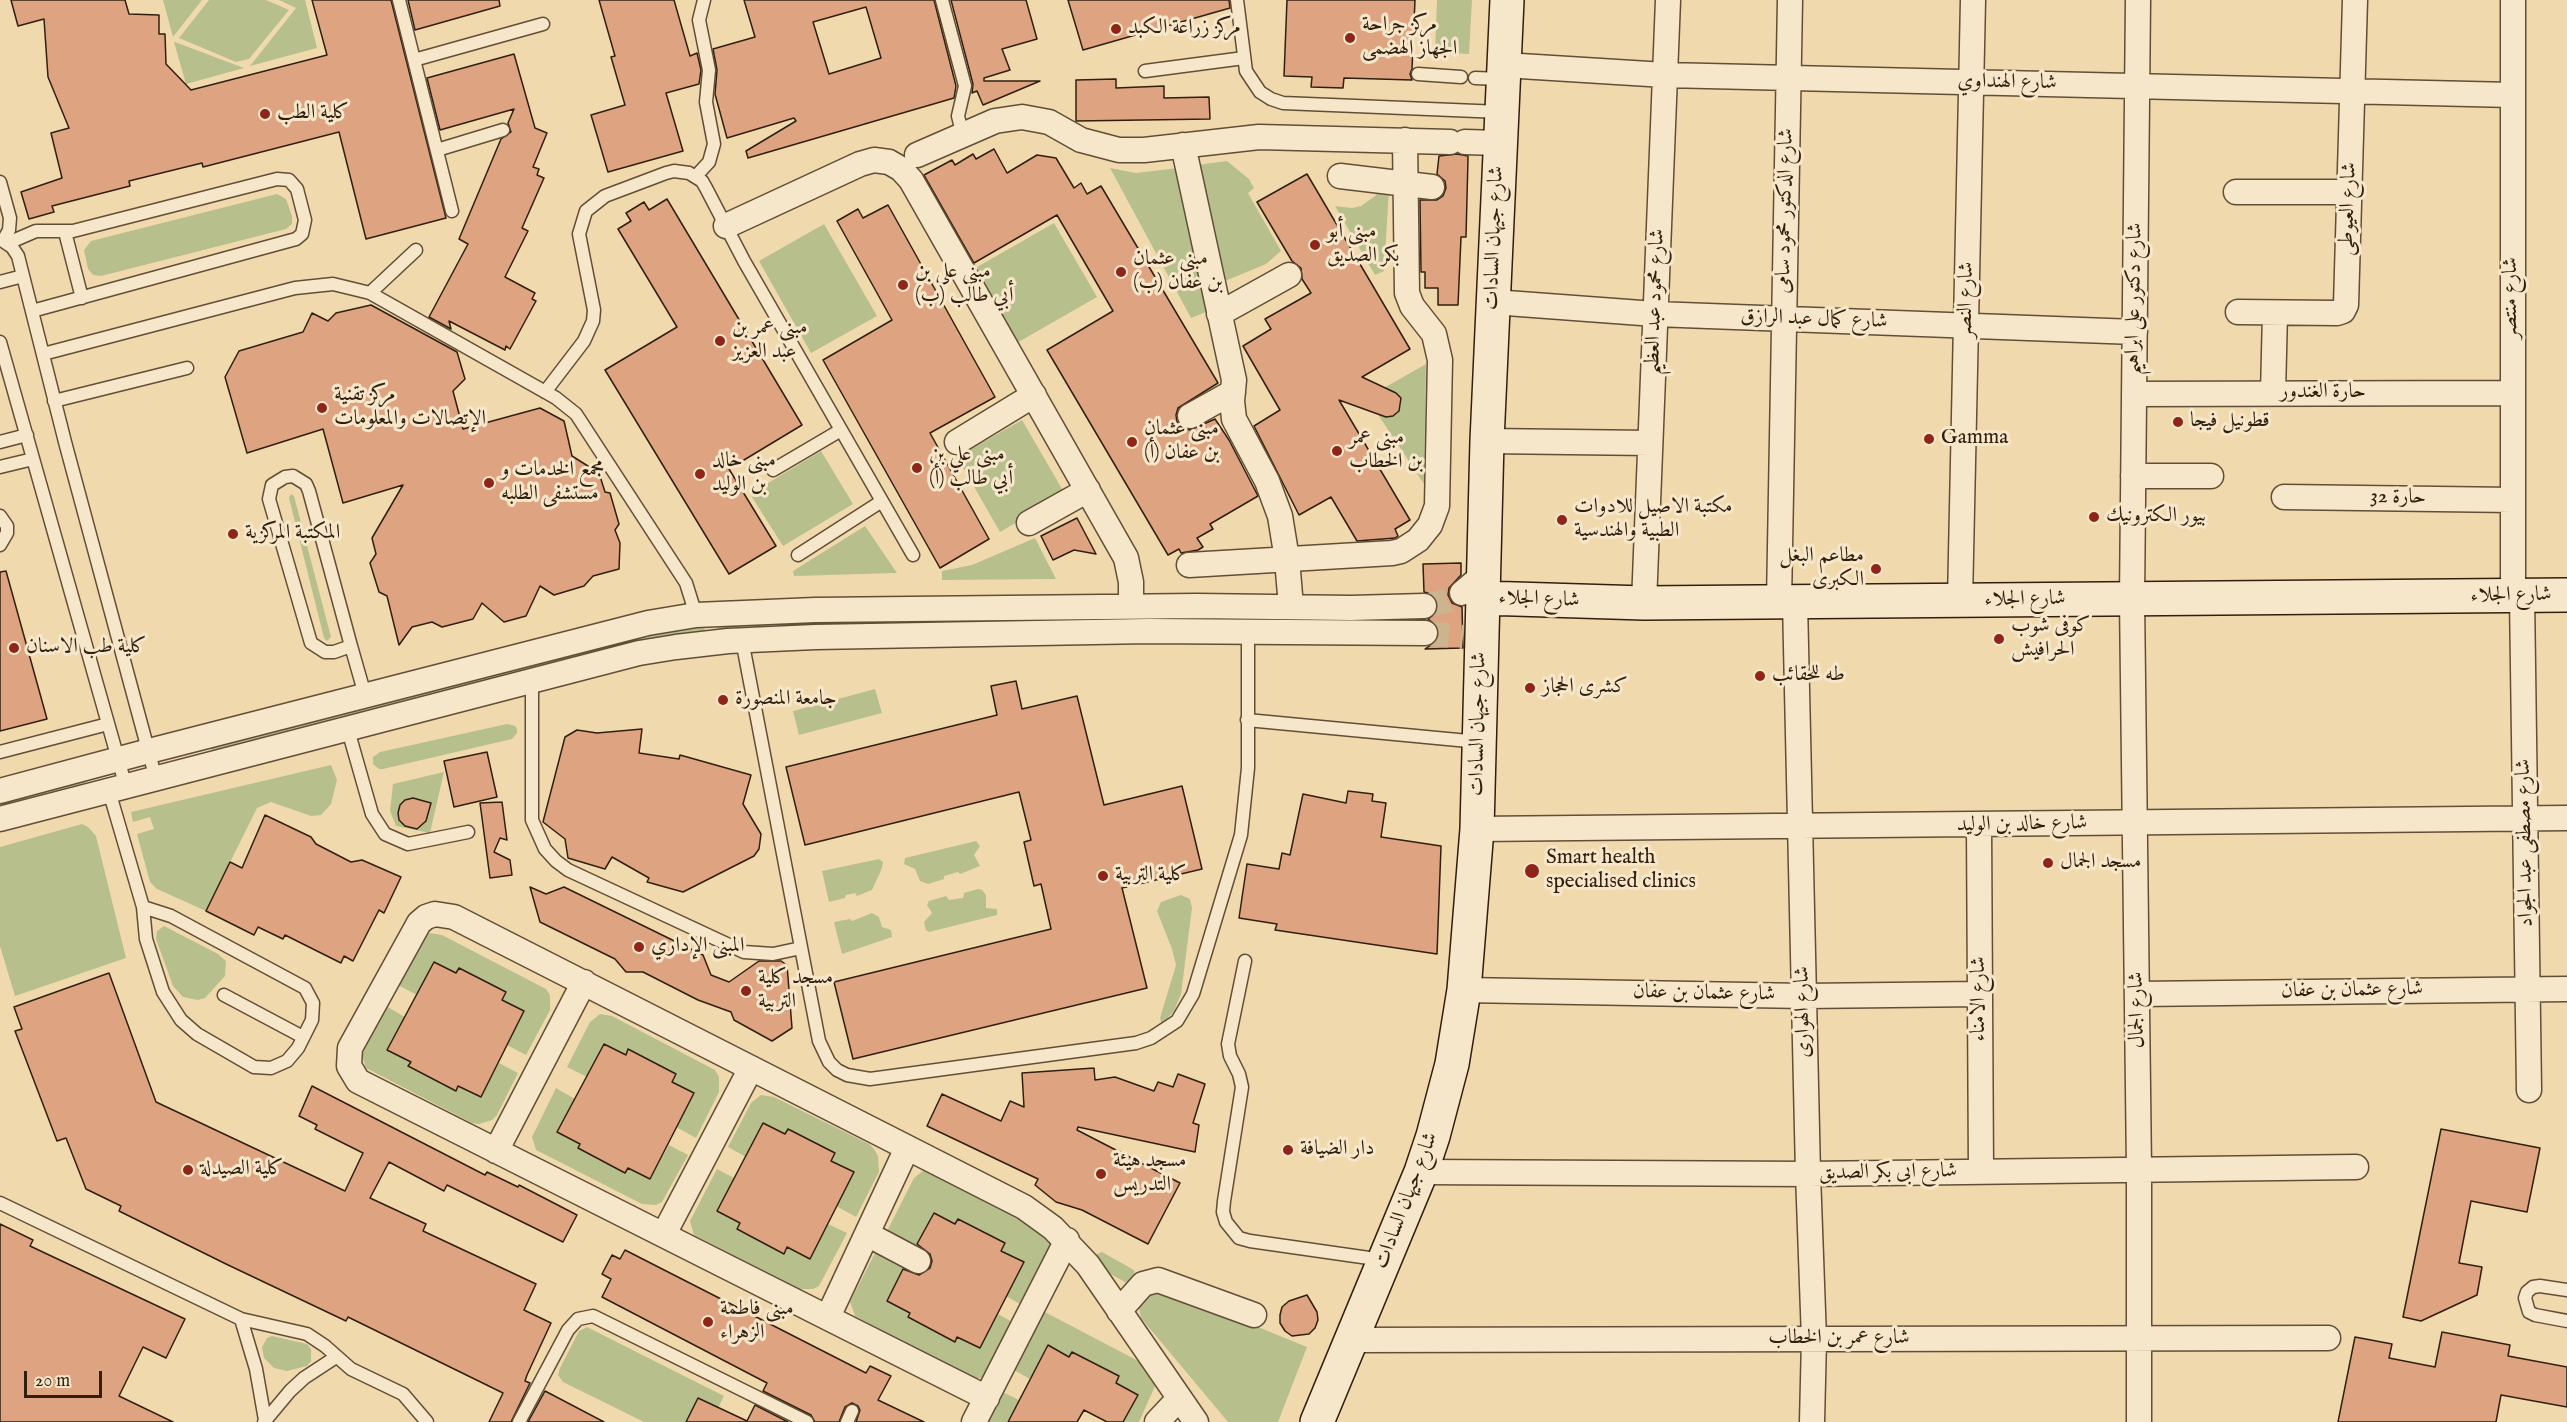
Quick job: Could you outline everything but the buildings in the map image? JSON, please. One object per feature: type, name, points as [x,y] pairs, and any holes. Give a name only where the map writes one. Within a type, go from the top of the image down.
[{"type":"main road","name":"شارع جيهان السادات","points":[[1317,1422],[1420,1172],[1444,1101],[1464,990],[1477,829],[1479,742],[1472,647],[1487,441],[1500,127],[1494,74],[1507,0]]},
{"type":"main road","name":"شارع الجلاء","points":[[1476,589],[1644,603],[2567,595]]},
{"type":"street","name":"شارع محمود عبد العظيم","points":[[1644,603],[1668,0]]},
{"type":"street","name":"شارع الدكتور محمود سامى","points":[[1787,602],[1784,319],[1790,0]]},
{"type":"street","name":"شارع النصر","points":[[1960,601],[1973,0]]},
{"type":"street","name":"شارع دكتور على ابراهيم","points":[[2132,599],[2138,0]]},
{"type":"street","name":"شارع العيوطى","points":[[2238,312],[2337,313],[2346,305],[2355,0]]},
{"type":"street","name":"شارع منتصر","points":[[2513,0],[2513,500],[2518,596]]},
{"type":"street","name":"شارع الهنداوي","points":[[1494,74],[1665,75],[2512,95]]},
{"type":"street","points":[[918,155],[995,121],[1022,117],[1048,122],[1081,140],[1112,149],[1144,150],[1259,137],[1458,142],[1500,127]]},
{"type":"street","points":[[1189,565],[1382,555],[1401,551],[1425,534],[1435,516],[1440,350],[1434,334],[1412,306],[1407,293],[1405,140]]},
{"type":"street","points":[[1183,145],[1234,380],[1232,401],[1234,419],[1275,498],[1284,534],[1291,607]]},
{"type":"street","points":[[726,226],[860,164],[874,160],[889,162],[901,169],[911,180],[1126,558],[1131,582],[1131,606]]},
{"type":"street","points":[[1340,176],[1432,187]]},
{"type":"street","points":[[2236,192],[2350,192]]},
{"type":"street","points":[[1219,314],[1288,275]]},
{"type":"street","name":"شارع كمال عبد الرازق","points":[[1493,302],[1655,314],[2135,332]]},
{"type":"street","points":[[2273,393],[2276,313]]},
{"type":"street","points":[[1190,416],[1233,392]]},
{"type":"street","name":"حارة الغندور","points":[[2134,393],[2513,393]]},
{"type":"street","points":[[957,442],[1034,395]]},
{"type":"street","points":[[1487,441],[1650,443]]},
{"type":"street","points":[[2133,476],[2211,476]]},
{"type":"street","points":[[1029,523],[1088,490]]},
{"type":"street","name":"حارة 32","points":[[2284,496],[2513,500]]},
{"type":"street","name":"شارع مصطفى عبد الجواد","points":[[2518,596],[2526,819],[2529,1090]]},
{"type":"street","name":"شارع الجمال","points":[[2132,599],[2141,1339],[2139,1422]]},
{"type":"street","name":"شارع الهوارى","points":[[1787,602],[1800,828],[1814,1339],[1812,1422]]},
{"type":"street","points":[[0,791],[648,623],[696,615],[814,610],[1131,606],[1351,608],[1424,606]]},
{"type":"street","points":[[1196,630],[1197,606]]},
{"type":"street","points":[[1351,608],[1352,632]]},
{"type":"street","points":[[814,610],[814,637]]},
{"type":"street","points":[[0,819],[658,650],[742,640],[814,637],[1196,630],[1425,633]]},
{"type":"street","name":"شارع خالد بن الوليد","points":[[1477,829],[1800,828],[2567,818]]},
{"type":"street","name":"شارع الامناء","points":[[1979,825],[1981,1172]]},
{"type":"street","points":[[987,1398],[358,1081],[350,1065],[350,1048],[419,923],[435,914],[454,917],[1024,1207],[1067,1240],[1088,1265],[1196,1422]]},
{"type":"street","points":[[496,1151],[584,982]]},
{"type":"street","name":"شارع عثمان بن عفان","points":[[2138,994],[2567,989]]},
{"type":"street","name":"شارع عثمان بن عفان","points":[[1464,990],[1804,996],[1980,994]]},
{"type":"street","points":[[664,1234],[751,1068]]},
{"type":"street","points":[[828,1317],[907,1148]]},
{"type":"street","name":"شارع ابى بكر الصديق","points":[[1420,1172],[1808,1174],[2356,1167]]},
{"type":"street","points":[[867,1234],[918,1261]]},
{"type":"street","points":[[974,1422],[1067,1240]]},
{"type":"street","points":[[1119,1311],[1143,1284],[1158,1280],[1254,1315]]},
{"type":"street","name":"شارع عمر بن الخطاب","points":[[1351,1340],[2328,1338]]},
{"type":"street","points":[[1157,1422],[1172,1406],[1181,1401]]},
{"type":"lane","points":[[399,0],[452,211]]},
{"type":"lane","points":[[696,176],[709,162],[714,144],[706,102],[710,70],[699,20],[704,0]]},
{"type":"lane","points":[[942,0],[965,86],[958,116],[963,136]]},
{"type":"lane","points":[[1237,0],[1246,71],[1260,92],[1271,99],[1283,103],[1500,127]]},
{"type":"lane","points":[[414,60],[543,24]]},
{"type":"lane","points":[[1145,71],[1244,58]]},
{"type":"lane","points":[[1418,74],[1461,77]]},
{"type":"lane","points":[[437,150],[503,130]]},
{"type":"lane","points":[[545,392],[584,341],[593,321],[594,310],[579,234],[586,211],[605,196],[666,173],[682,171],[696,176],[706,188],[913,555]]},
{"type":"lane","points":[[4,241],[36,231],[65,232],[277,179],[289,180],[297,189],[305,220],[302,234],[296,238],[32,311]]},
{"type":"lane","points":[[0,182],[10,218],[9,230],[4,241]]},
{"type":"lane","points":[[65,232],[82,298]]},
{"type":"lane","points":[[4,241],[18,256],[54,401],[156,779]]},
{"type":"lane","points":[[370,293],[416,250]]},
{"type":"lane","points":[[0,282],[23,276]]},
{"type":"lane","points":[[43,354],[295,288],[333,284],[370,293],[545,392],[572,410],[591,435],[686,583],[696,615]]},
{"type":"lane","points":[[0,342],[118,759],[118,789],[143,907],[146,939],[164,992],[174,1011],[188,1028],[254,1067],[271,1068],[287,1061],[303,1037],[314,1011],[314,1003],[305,988],[171,916],[143,907]]},
{"type":"lane","points":[[54,401],[187,368]]},
{"type":"lane","points":[[773,470],[841,430]]},
{"type":"lane","points":[[0,442],[27,435]]},
{"type":"lane","points":[[0,467],[33,459]]},
{"type":"lane","points":[[351,646],[325,652],[311,643],[269,499],[272,485],[285,477],[300,479],[309,491],[365,695]]},
{"type":"lane","points":[[798,555],[882,501]]},
{"type":"lane","points":[[0,516],[7,526],[8,533],[0,545]]},
{"type":"lane","points":[[742,640],[823,1052],[837,1070],[859,1079],[1136,1043],[1165,1031],[1186,1008],[1193,994],[1241,835],[1247,790],[1248,631]]},
{"type":"lane","points":[[532,682],[532,820],[545,849],[556,861],[568,870],[744,952],[773,954],[801,948]]},
{"type":"lane","points":[[1247,720],[1479,742]]},
{"type":"lane","points":[[0,752],[108,724]]},
{"type":"lane","points":[[348,730],[372,814],[377,825],[386,834],[397,841],[408,844],[468,832]]},
{"type":"lane","points":[[1245,961],[1228,1044],[1242,1087],[1224,1202],[1223,1212],[1226,1222],[1239,1238],[1250,1241],[1384,1260]]},
{"type":"lane","points":[[224,995],[303,1037]]},
{"type":"lane","points":[[0,1203],[241,1319],[307,1334],[325,1346],[351,1369],[403,1394],[425,1421]]},
{"type":"lane","points":[[2567,1290],[2533,1287],[2525,1298],[2529,1312],[2567,1321]]},
{"type":"lane","points":[[519,1422],[568,1330],[578,1319],[593,1316],[807,1422]]},
{"type":"lane","points":[[241,1319],[256,1369],[265,1421]]},
{"type":"lane","points":[[265,1421],[276,1405],[304,1378],[336,1357]]},
{"type":"green space","points":[[163,0],[202,0],[173,37]]},
{"type":"green space","points":[[209,0],[266,0],[289,10],[249,59],[236,62],[179,38]]},
{"type":"green space","points":[[279,0],[305,0],[317,48],[250,66],[296,8]]},
{"type":"green space","points":[[1437,0],[1472,0],[1469,54],[1435,52]]},
{"type":"green space","points":[[175,42],[244,68],[186,84]]},
{"type":"green space","points":[[1227,161],[1249,179],[1254,188],[1248,193],[1281,251],[1266,264],[1225,281],[1197,165]]},
{"type":"green space","points":[[1110,168],[1136,173],[1178,168],[1206,312],[1191,318]]},
{"type":"green space","points":[[1380,189],[1389,190],[1384,271],[1375,275],[1335,206],[1352,208],[1361,206],[1375,196]]},
{"type":"green space","points":[[277,194],[286,199],[292,216],[292,224],[286,229],[101,276],[93,275],[88,269],[84,250],[91,241]]},
{"type":"green space","points":[[1054,223],[1097,297],[1015,344],[972,270]]},
{"type":"green space","points":[[824,224],[877,316],[811,353],[759,261]]},
{"type":"green space","points":[[1426,364],[1424,484],[1371,404],[1375,393]],"holes":[[[1390,390],[1401,398],[1401,405],[1393,416],[1383,391]]]},
{"type":"green space","points":[[1022,420],[1065,494],[1000,532],[957,457]]},
{"type":"green space","points":[[821,451],[853,504],[783,546],[750,494]]},
{"type":"green space","points":[[291,494],[294,496],[331,637],[327,641],[324,638],[289,498]]},
{"type":"green space","points":[[865,526],[897,573],[794,576],[793,571]]},
{"type":"green space","points":[[1035,538],[1056,579],[942,580],[942,571],[972,565]]},
{"type":"green space","points":[[1163,617],[1164,620],[834,625],[836,620]]},
{"type":"green space","points":[[800,623],[799,627],[720,632],[717,626]]},
{"type":"green space","points":[[704,626],[706,634],[213,753],[211,751],[213,746],[658,631]]},
{"type":"green space","points":[[875,689],[882,713],[799,735],[793,711]]},
{"type":"green space","points":[[507,724],[517,729],[512,739],[383,769],[373,764],[373,757],[380,752]]},
{"type":"green space","points":[[331,765],[337,780],[331,804],[321,815],[311,816],[271,802],[257,808],[206,911],[157,889],[150,882],[137,834],[154,829],[150,817],[133,822],[131,812]]},
{"type":"green space","points":[[444,772],[430,833],[396,826],[390,811],[393,784]],"holes":[[[413,798],[421,800],[427,806],[426,821],[413,828],[405,826],[399,820],[400,805],[405,800]]]},
{"type":"green space","points":[[84,780],[88,786],[0,813],[0,801]]},
{"type":"green space","points":[[82,824],[96,836],[126,958],[15,996],[0,946],[0,847]]},
{"type":"green space","points":[[976,841],[980,846],[974,855],[980,866],[960,874],[958,872],[944,876],[944,879],[928,884],[920,881],[915,869],[904,864],[905,858]]},
{"type":"green space","points":[[879,859],[883,862],[882,868],[872,890],[857,896],[855,893],[846,895],[845,898],[829,902],[822,871]]},
{"type":"green space","points":[[978,889],[986,895],[986,908],[997,909],[997,915],[929,932],[926,930],[924,922],[932,913],[927,905],[929,901],[946,896],[949,900],[963,898],[964,893]]},
{"type":"green space","points":[[1181,895],[1190,899],[1192,908],[1181,994],[1174,1011],[1162,1024],[1160,1018],[1176,965],[1157,911],[1161,902]]},
{"type":"green space","points":[[872,913],[879,917],[882,927],[891,930],[892,937],[842,954],[834,922],[850,919],[852,921]]},
{"type":"green space","points":[[164,926],[218,954],[226,961],[225,976],[205,998],[198,1000],[183,997],[173,986],[156,939],[157,931]]},
{"type":"green space","points":[[430,933],[442,935],[546,989],[550,995],[550,1010],[526,1055],[507,1045],[524,1011],[502,1000],[505,992],[459,968],[456,973],[435,962],[417,995],[396,984],[424,936]]},
{"type":"green space","points":[[386,1006],[405,1017],[388,1050],[411,1062],[408,1067],[455,1091],[458,1086],[481,1097],[499,1063],[518,1073],[497,1115],[492,1120],[479,1124],[472,1123],[366,1068],[362,1055]]},
{"type":"green space","points":[[600,1014],[612,1016],[715,1070],[719,1077],[719,1092],[696,1138],[676,1127],[694,1093],[672,1082],[628,1050],[626,1055],[604,1044],[587,1077],[567,1067],[590,1022]]},
{"type":"green space","points":[[556,1088],[575,1099],[580,1144],[578,1148],[625,1172],[628,1168],[650,1179],[669,1145],[688,1155],[662,1202],[656,1205],[642,1204],[536,1150],[532,1137]]},
{"type":"green space","points":[[761,1095],[774,1097],[869,1144],[874,1149],[878,1156],[879,1172],[856,1217],[836,1206],[854,1172],[831,1161],[835,1153],[788,1129],[785,1134],[746,1157],[728,1147],[751,1103]]},
{"type":"green space","points":[[717,1169],[734,1178],[717,1211],[740,1223],[737,1230],[784,1253],[787,1247],[810,1258],[828,1224],[847,1233],[819,1286],[813,1289],[799,1289],[694,1235],[690,1221]]},
{"type":"green space","points":[[924,1170],[931,1170],[1041,1226],[1050,1237],[1052,1245],[1025,1307],[1006,1296],[1024,1262],[1001,1251],[1005,1243],[958,1219],[955,1224],[934,1213],[916,1247],[886,1233],[914,1178]]},
{"type":"green space","points":[[876,1251],[905,1267],[887,1301],[910,1313],[908,1318],[954,1341],[957,1337],[980,1348],[998,1314],[1016,1324],[983,1378],[970,1378],[855,1316],[850,1302]]},
{"type":"green space","points":[[1102,1252],[1134,1270],[1135,1278],[1129,1283],[1125,1282],[1096,1266],[1095,1255]]},
{"type":"green space","points":[[1165,1289],[1307,1347],[1278,1422],[1228,1422],[1141,1318],[1138,1304],[1140,1298]]},
{"type":"green space","points":[[1043,1311],[1144,1364],[1155,1380],[1155,1386],[1139,1422],[1123,1422],[1137,1395],[1116,1383],[1119,1376],[1072,1352],[1069,1357],[1048,1346],[1030,1379],[1012,1369]]},
{"type":"green space","points":[[587,1327],[724,1396],[718,1408],[686,1422],[644,1422],[563,1382],[558,1375],[560,1368],[579,1331]]},
{"type":"green space","points":[[272,1336],[307,1344],[311,1349],[311,1361],[307,1366],[287,1371],[274,1368],[264,1358],[262,1347],[267,1338]]},
{"type":"green space","points":[[1001,1391],[1019,1400],[1007,1422],[985,1422]]},
{"type":"tunnel","points":[[1424,606],[1447,601],[1462,593]]},
{"type":"tunnel","points":[[1425,633],[1463,637]]},
{"type":"place","name":"مركز زراعة الكبد","points":[[1116,29]]},
{"type":"place","name":"مركز جراحة الجهاز الهضمى","points":[[1350,38]]},
{"type":"place","name":"كلية الطب","points":[[265,114]]},
{"type":"place","name":"مبنى أبو بكر الصديق","points":[[1315,245]]},
{"type":"place","name":"مبنى عثمان بن عفان (ب)","points":[[1121,272]]},
{"type":"place","name":"مبنى علي بن أبي طالب (ب)","points":[[903,285]]},
{"type":"place","name":"مبنى عمر بن عبد العزيز","points":[[720,341]]},
{"type":"place","name":"مركز تقنية الإتصالات والمعلومات","points":[[322,408]]},
{"type":"place","name":"قطونيل فيجا","points":[[2178,422]]},
{"type":"place","name":"Gamma","points":[[1929,439]]},
{"type":"place","name":"مبنى عثمان بن عفان (أ)","points":[[1132,442]]},
{"type":"place","name":"مبنى عمر بن الخطاب","points":[[1337,451]]},
{"type":"place","name":"مبنى علي بن أبي طالب (أ)","points":[[917,468]]},
{"type":"place","name":"مبنى خالد بن الوليد","points":[[700,474]]},
{"type":"place","name":"مجمع الخدمات و مستشفى الطلبه","points":[[489,483]]},
{"type":"place","name":"بيور الكترونيك","points":[[2094,517]]},
{"type":"place","name":"مكتبة الاصيل للادوات الطبية والهندسية","points":[[1562,520]]},
{"type":"place","name":"المكتبة المركزية","points":[[233,534]]},
{"type":"place","name":"مطاعم البغل الكبرى","points":[[1876,569]]},
{"type":"place","name":"كوفى شوب الحرافيش","points":[[1999,639]]},
{"type":"place","name":"كلية طب الاسنان","points":[[14,648]]},
{"type":"place","name":"طه للحقائب","points":[[1760,676]]},
{"type":"place","name":"كشرى الحجاز","points":[[1530,688]]},
{"type":"place","name":"جامعة المنصورة","points":[[723,700]]},
{"type":"place","name":"مسجد الجمال","points":[[2048,863]]},
{"type":"place","name":"Smart health specialised clinics","points":[[1532,871]]},
{"type":"place","name":"كلية التربية","points":[[1103,876]]},
{"type":"place","name":"المبنى الإداري","points":[[639,947]]},
{"type":"place","name":"مسجد كلية التربية","points":[[746,991]]},
{"type":"place","name":"دار الضيافة","points":[[1288,1150]]},
{"type":"place","name":"كلية الصيدلة","points":[[188,1170]]},
{"type":"place","name":"مسجد هيئة التدريس","points":[[1101,1174]]},
{"type":"place","name":"مبنى فاطمة الزهراء","points":[[708,1322]]}]
